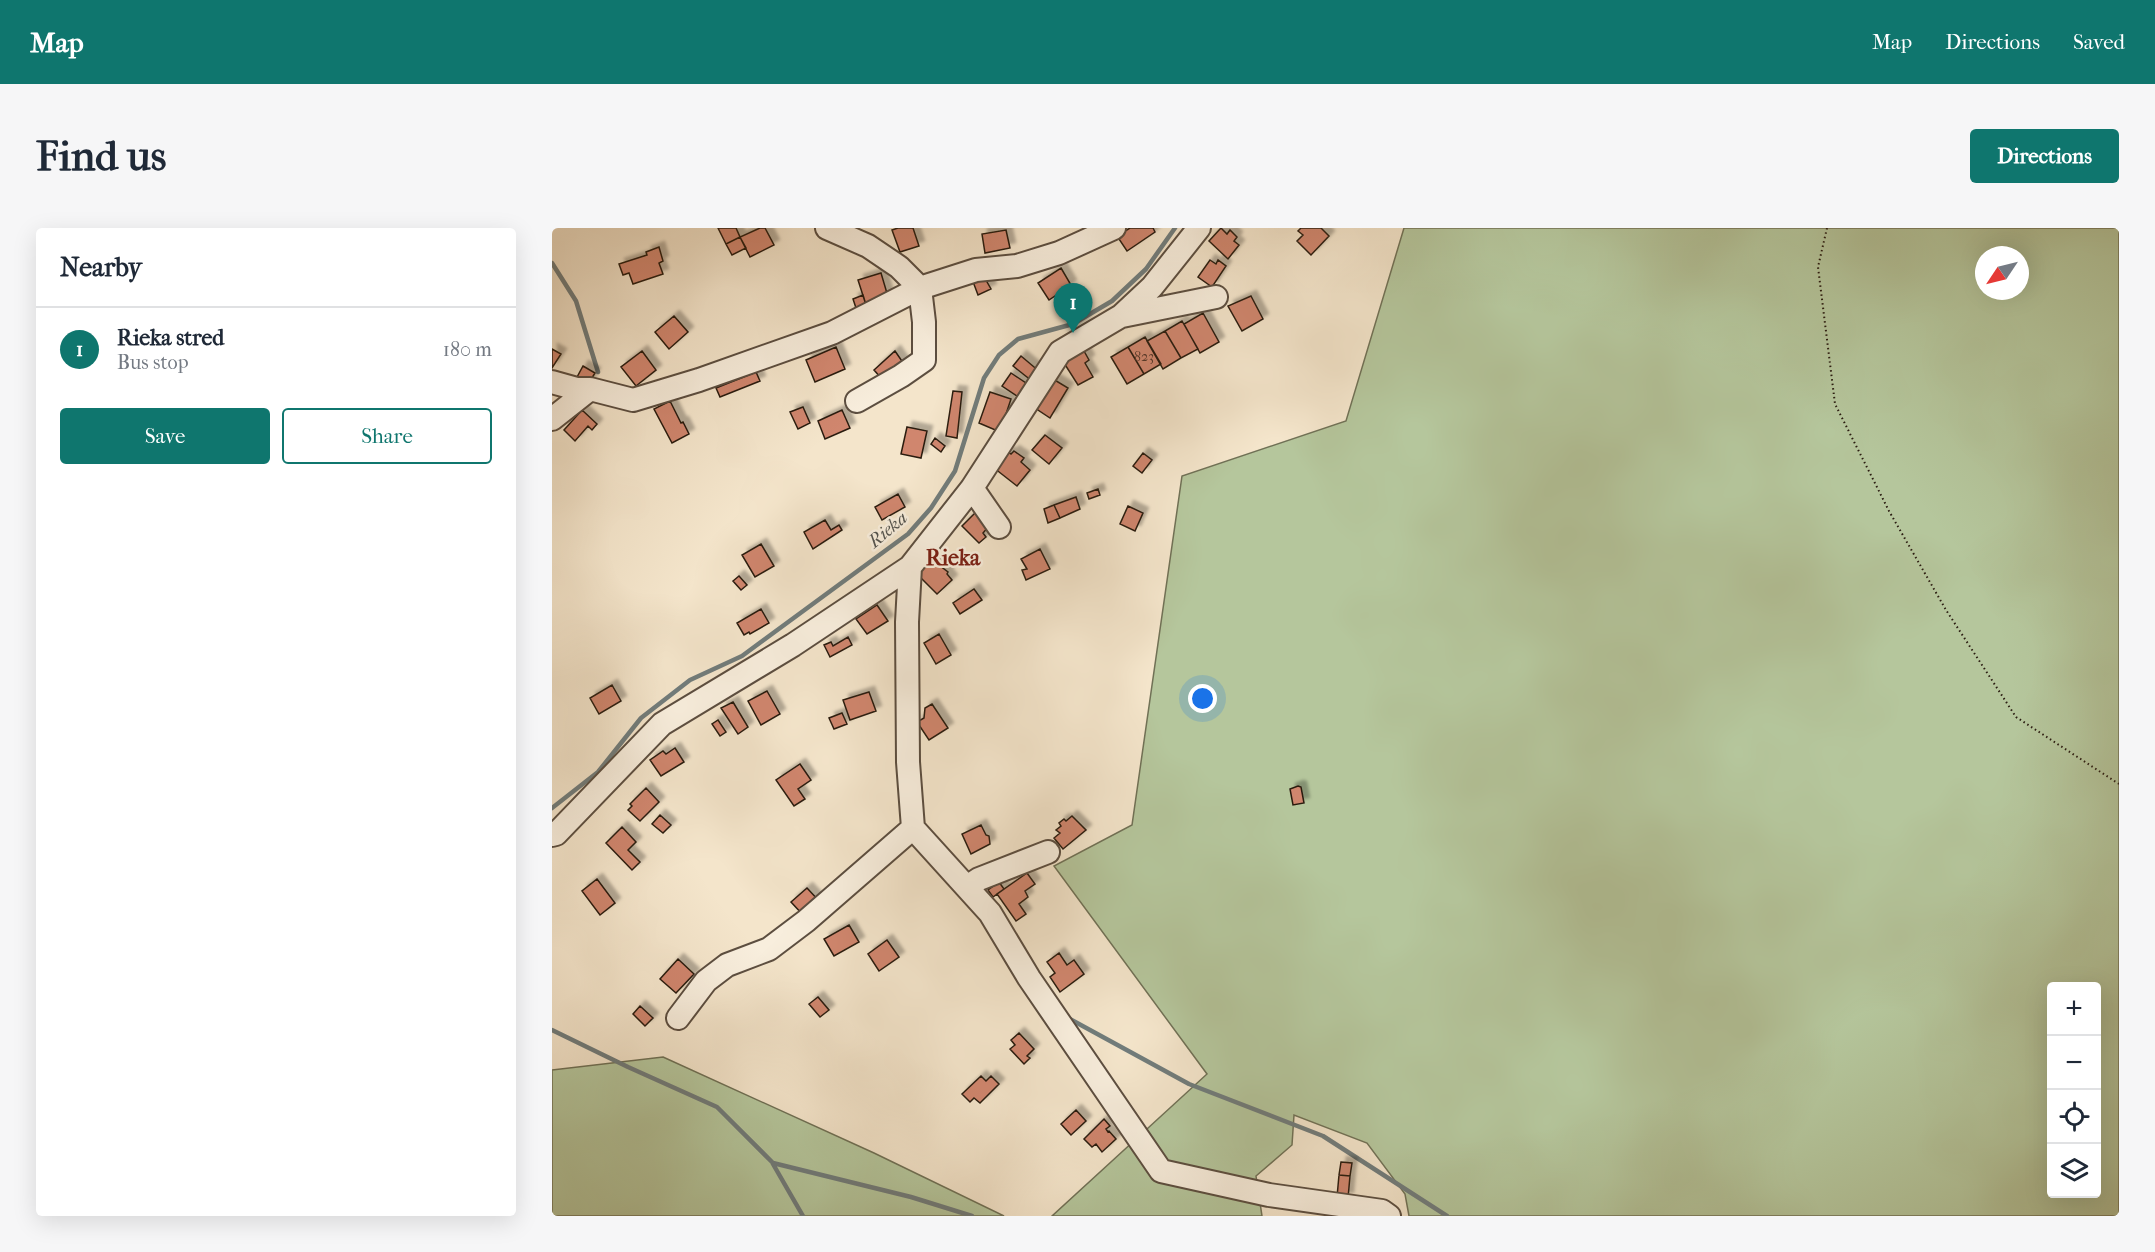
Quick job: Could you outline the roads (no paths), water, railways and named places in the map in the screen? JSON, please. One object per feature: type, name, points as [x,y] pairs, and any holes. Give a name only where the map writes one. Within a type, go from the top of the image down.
[{"type":"street","points":[[827,228],[868,246],[899,267],[920,288],[924,322],[924,360],[857,401]]},
{"type":"street","points":[[552,382],[633,400],[699,380],[832,333],[920,288],[976,270],[1017,266],[1059,253],[1114,228]]},
{"type":"street","points":[[552,835],[556,834],[662,724],[793,645],[910,567],[972,488],[1060,352],[1121,316],[1152,287],[1198,228]]},
{"type":"street","points":[[1121,316],[1216,297]]},
{"type":"street","points":[[552,419],[590,389]]},
{"type":"street","points":[[972,488],[999,527]]},
{"type":"street","points":[[910,567],[907,621],[908,762],[914,828],[990,913],[1029,978],[1161,1171],[1269,1195],[1382,1211],[1389,1216]]},
{"type":"street","points":[[678,1018],[706,981],[727,965],[769,950],[914,828]]},
{"type":"street","points":[[967,887],[979,879],[1048,852]]},
{"type":"waterway","name":"Rieka","points":[[552,808],[598,772],[641,718],[690,680],[742,656],[908,534],[931,508],[955,471],[984,378],[999,355],[1018,339],[1073,324],[1112,301],[1146,269],[1175,228]]},
{"type":"waterway","points":[[552,263],[576,301],[598,372]]},
{"type":"waterway","points":[[1068,1018],[1189,1084],[1323,1136],[1447,1216]]},
{"type":"waterway","points":[[552,1030],[717,1107],[773,1163],[911,1197],[972,1216]]},
{"type":"waterway","points":[[773,1164],[803,1216]]},
{"type":"place","name":"Rieka stred","points":[[1073,333]]},
{"type":"district","name":"Rieka","points":[[953,558]]}]
